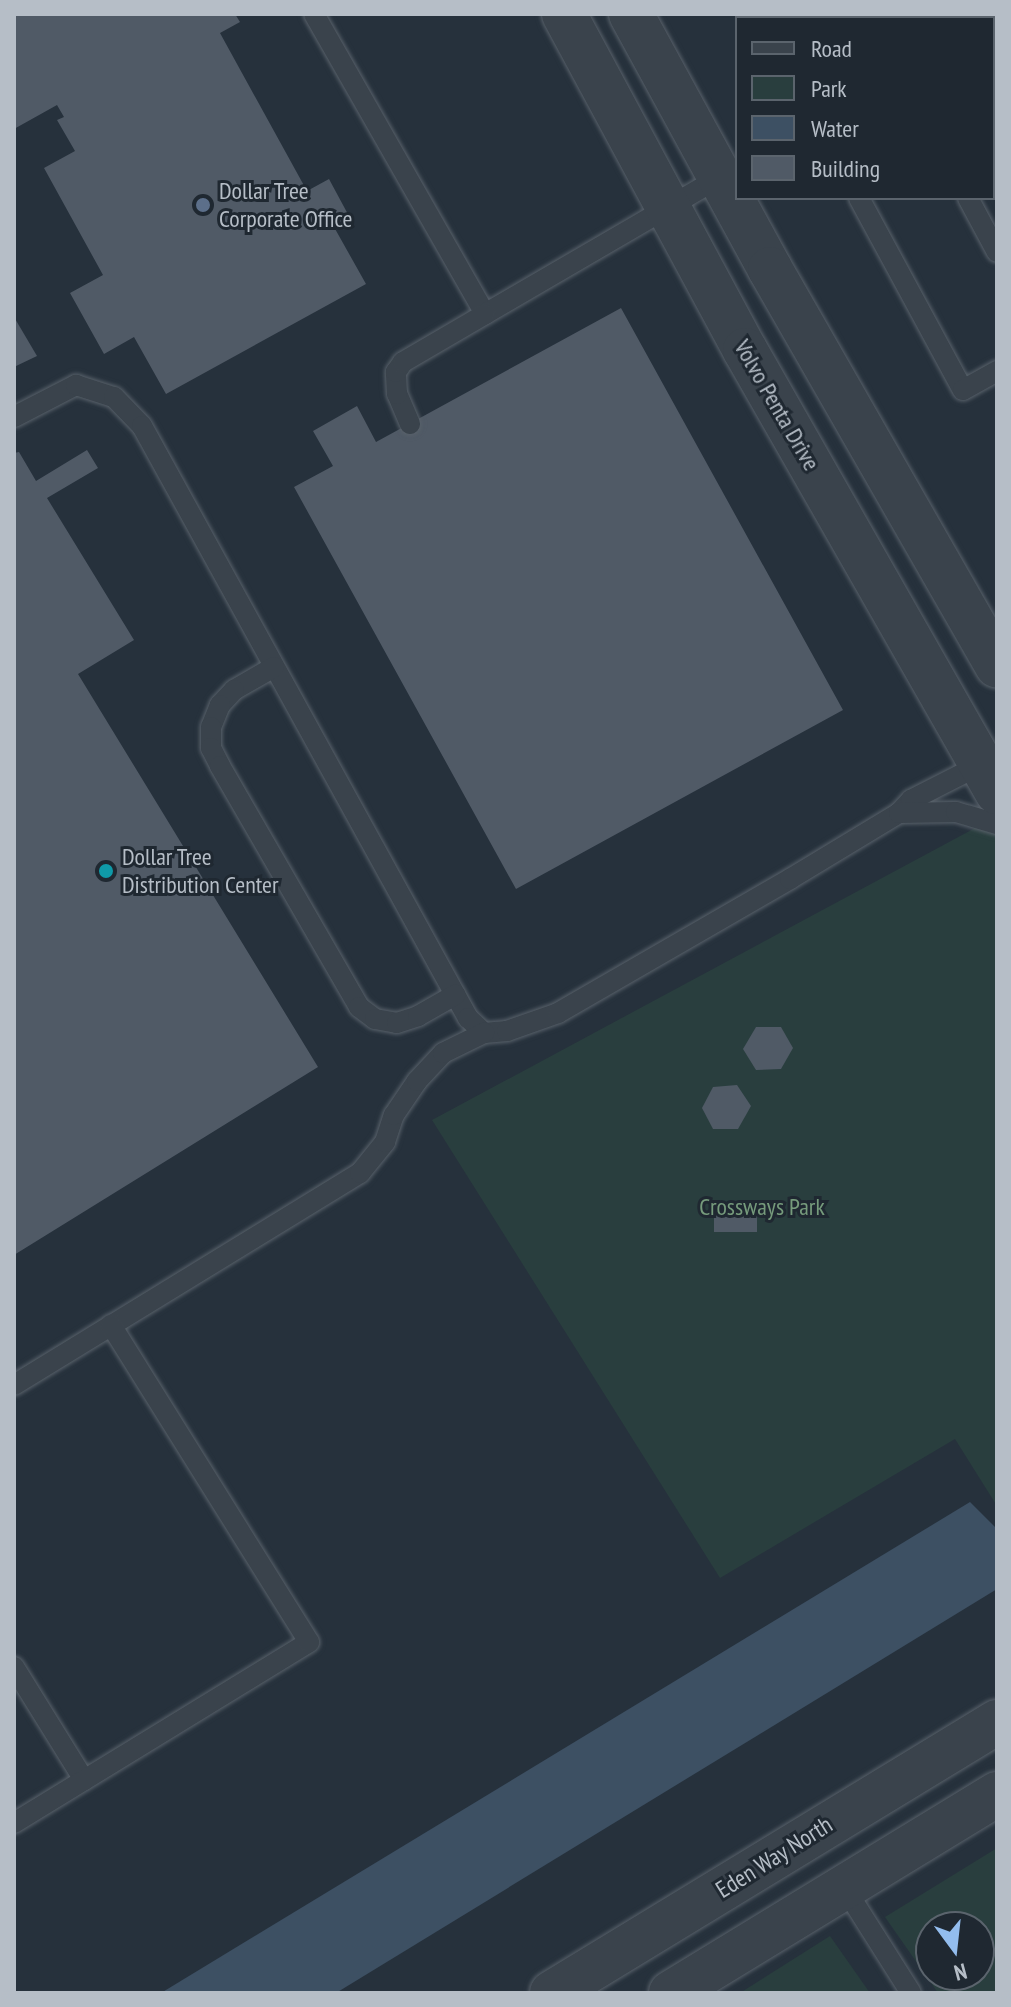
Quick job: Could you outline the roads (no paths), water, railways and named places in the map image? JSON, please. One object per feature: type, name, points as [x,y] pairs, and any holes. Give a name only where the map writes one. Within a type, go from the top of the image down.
[{"type":"street","name":"Volvo Penta Drive","points":[[564,14],[745,350],[992,772]]},
{"type":"street","points":[[631,14],[730,171]]},
{"type":"street","points":[[742,200],[770,269],[997,666]]},
{"type":"street","points":[[911,1772],[997,1713]]},
{"type":"street","name":"Eden Way North","points":[[552,1993],[997,1722]]},
{"type":"street","points":[[671,1993],[997,1794]]},
{"type":"lane","points":[[314,14],[485,314]]},
{"type":"lane","points":[[410,424],[397,394],[396,372],[403,362],[730,171]]},
{"type":"lane","points":[[860,200],[963,390],[997,371]]},
{"type":"lane","points":[[969,200],[997,252]]},
{"type":"lane","points":[[14,417],[76,385],[114,397],[142,426],[455,995],[468,1018],[484,1033]]},
{"type":"lane","points":[[274,667],[234,690],[220,705],[211,727],[211,748],[220,766],[359,1007],[375,1019],[397,1023],[418,1016],[455,995]]},
{"type":"lane","points":[[14,1385],[360,1173],[385,1142],[394,1115],[417,1081],[443,1053],[484,1033],[507,1031],[558,1013],[899,813],[911,800],[992,772]]},
{"type":"lane","points":[[899,813],[956,812],[997,824]]},
{"type":"lane","points":[[14,1823],[309,1642],[111,1325]]},
{"type":"lane","points":[[14,1667],[84,1780]]},
{"type":"lane","points":[[844,1887],[911,1993]]},
{"type":"water","points":[[970,1502],[997,1529],[997,1589],[336,1993],[161,1993]]},
{"type":"place","name":"Dollar Tree Corporate Office","points":[[203,205]]},
{"type":"place","name":"Dollar Tree Distribution Center","points":[[106,871]]},
{"type":"park label","name":"Crossways Park","points":[[762,1207]]}]
